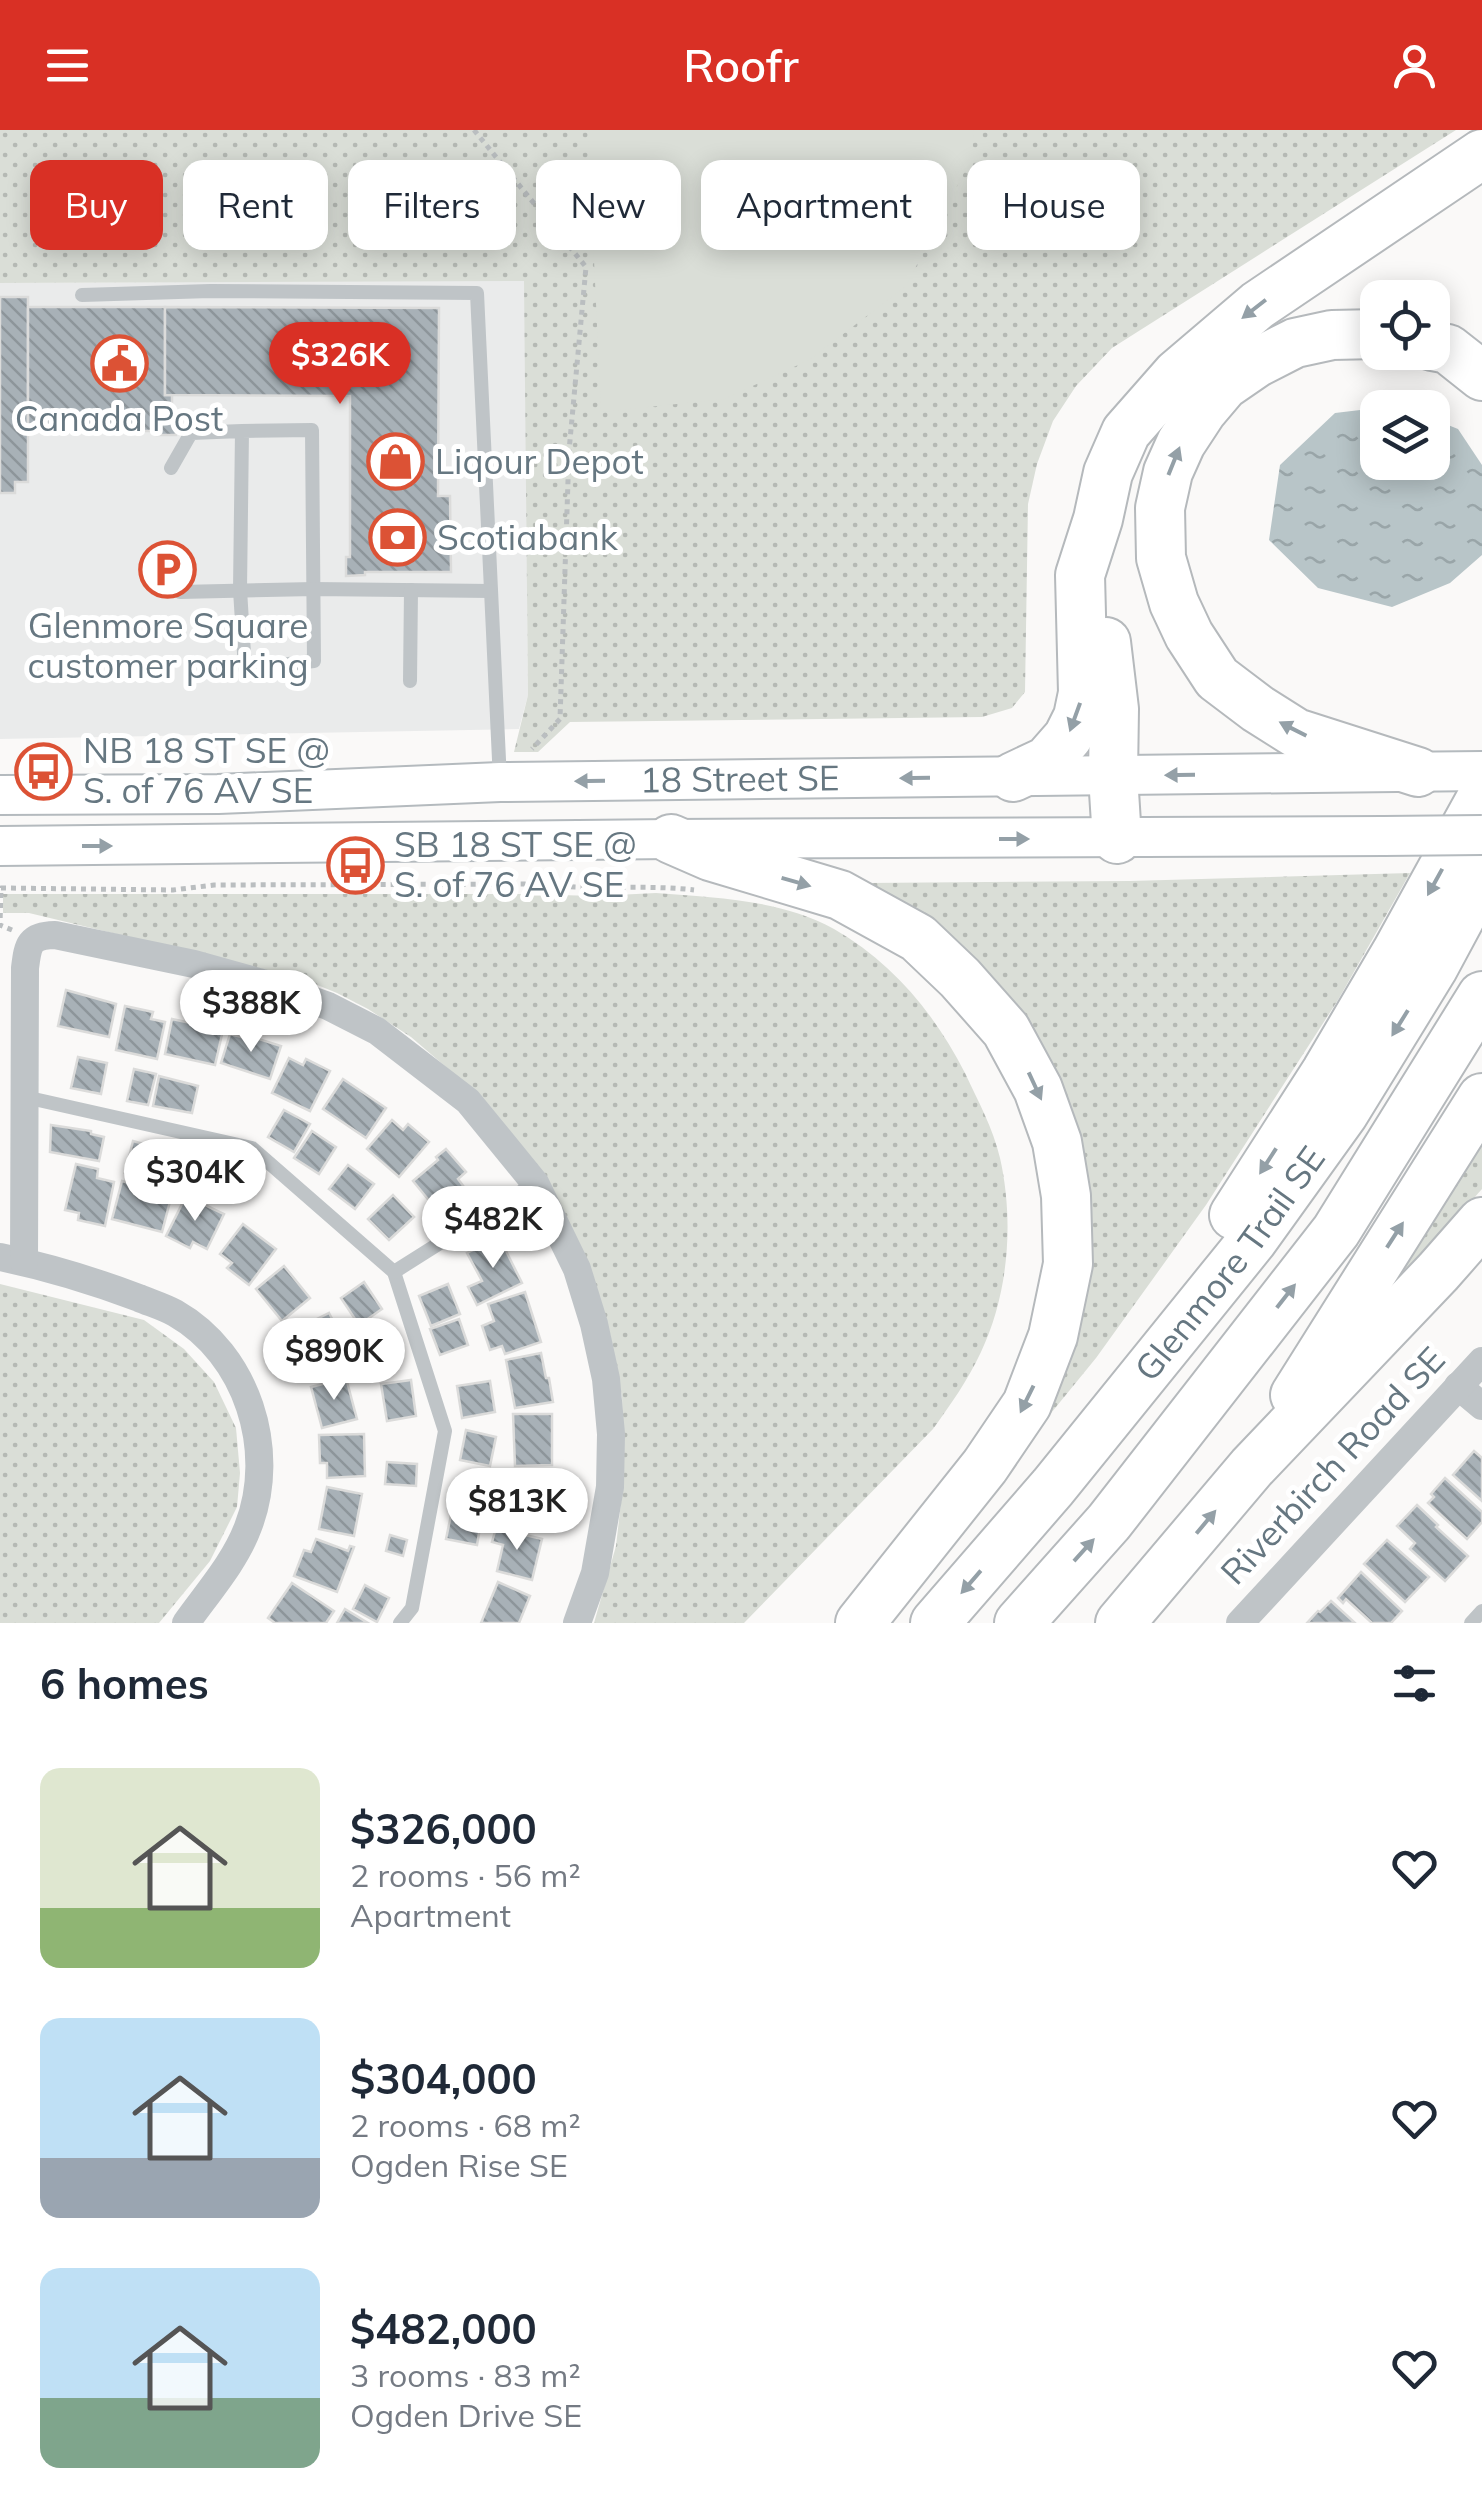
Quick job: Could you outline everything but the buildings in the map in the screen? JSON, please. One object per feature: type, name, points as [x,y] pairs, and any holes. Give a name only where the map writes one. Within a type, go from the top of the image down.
[{"type":"highway","points":[[1012,777],[1047,760],[1068,737],[1078,717],[1082,693],[1080,576],[1108,473],[1126,432],[1177,374],[1258,305],[1482,154]]},
{"type":"highway","points":[[1360,335],[1296,343],[1224,385],[1181,443],[1168,472],[1160,508],[1161,558],[1189,636],[1217,678],[1296,733],[1418,772]]},
{"type":"highway","points":[[1450,351],[1482,376]]},
{"type":"highway","points":[[1098,519],[1114,710],[1116,839]]},
{"type":"highway","points":[[1052,1487],[1326,1072],[1482,797]]},
{"type":"highway","points":[[671,840],[710,856],[840,895],[918,938],[1006,1030],[1038,1089],[1057,1142],[1066,1196],[1068,1264],[1053,1336],[1027,1404],[985,1466],[860,1623]]},
{"type":"highway","name":"Glenmore Trail SE","points":[[935,1623],[1052,1487],[1252,1241],[1344,1113],[1434,968],[1482,877]]},
{"type":"highway","name":"Glenmore Trail SE","points":[[1019,1623],[1109,1522],[1336,1232],[1482,996]]},
{"type":"highway","points":[[1252,1467],[1326,1342],[1482,1098]]},
{"type":"highway","points":[[1120,1623],[1252,1467],[1482,1222]]},
{"type":"street","name":"18 Street SE","points":[[0,795],[204,794],[500,782],[1482,771]]},
{"type":"street","name":"18 Street SE","points":[[0,846],[1482,835]]},
{"type":"street","points":[[186,1623],[239,1547],[255,1504],[258,1435],[252,1410],[229,1364],[213,1344],[173,1312],[104,1284],[12,1260],[25,1097],[25,968],[28,950],[41,935],[194,964],[266,984],[328,1006],[377,1030],[468,1100],[535,1183],[577,1268],[606,1378],[610,1487],[595,1572],[577,1623]]},
{"type":"street","name":"Riverbirch Road SE","points":[[1240,1623],[1482,1361]]},
{"type":"street","points":[[1458,1386],[1482,1406]]},
{"type":"lane","points":[[82,295],[210,291],[477,294],[500,782]]},
{"type":"lane","points":[[171,468],[191,434],[242,431],[312,430],[314,661],[244,668],[240,590],[242,431]]},
{"type":"lane","points":[[180,592],[314,589],[491,592]]},
{"type":"lane","points":[[410,681],[411,590]]},
{"type":"lane","points":[[25,1097],[252,1148],[394,1272],[445,1431],[412,1608],[400,1623]]},
{"type":"lane","points":[[394,1272],[535,1183]]},
{"type":"lane","points":[[1471,1623],[1482,1612]]},
{"type":"path","points":[[474,130],[586,267],[569,451],[560,719],[527,755]]},
{"type":"path","points":[[33,940],[0,925],[1,888],[173,890],[214,885],[541,884],[571,888],[650,886],[709,892]]},
{"type":"shaded area","points":[[0,130],[1456,130],[1112,348],[1076,386],[1053,421],[1028,504],[1025,692],[1012,708],[982,717],[570,722],[538,752],[514,752],[528,695],[524,281],[0,283]]},
{"type":"shaded area","points":[[588,130],[974,130],[971,159],[967,160],[947,206],[947,160],[701,160],[701,250],[924,250],[906,286],[809,360],[724,399],[601,412],[594,250],[681,250],[681,160],[589,160]]},
{"type":"shaded area","points":[[525,280],[528,695],[519,729],[0,739],[0,283]]},
{"type":"shaded area","points":[[1410,873],[1338,1000],[1206,1205],[1096,1358],[1003,1472],[1075,1148],[865,883]]},
{"type":"shaded area","points":[[656,893],[747,902],[792,911],[834,929],[875,957],[926,1010],[965,1073],[1000,1158],[1007,1206],[1006,1256],[998,1306],[965,1382],[933,1429],[744,1623],[594,1623],[616,1546],[624,1476],[622,1397],[610,1334],[481,1097],[411,1037],[368,1009],[300,978],[29,913],[3,913],[3,894]]},
{"type":"shaded area","points":[[1482,1131],[1482,1189],[1393,1288],[1383,1282]]},
{"type":"shaded area","points":[[0,1284],[144,1320],[184,1349],[214,1382],[236,1428],[240,1473],[237,1507],[210,1561],[159,1623],[0,1623]]},
{"type":"water","points":[[1360,410],[1360,480],[1450,480],[1450,426],[1458,429],[1482,465],[1482,555],[1450,583],[1392,607],[1318,588],[1269,540],[1280,465],[1335,413]]},
{"type":"place","name":"Canada Post","points":[[119,363]]},
{"type":"place","name":"Liqour Depot","points":[[396,462]]},
{"type":"place","name":"Scotiabank","points":[[398,538]]},
{"type":"place","name":"Glenmore Square customer parking","points":[[168,570]]},
{"type":"place","name":"NB 18 ST SE @ S. of 76 AV SE","points":[[44,771]]},
{"type":"place","name":"SB 18 ST SE @ S. of 76 AV SE","points":[[355,865]]}]
